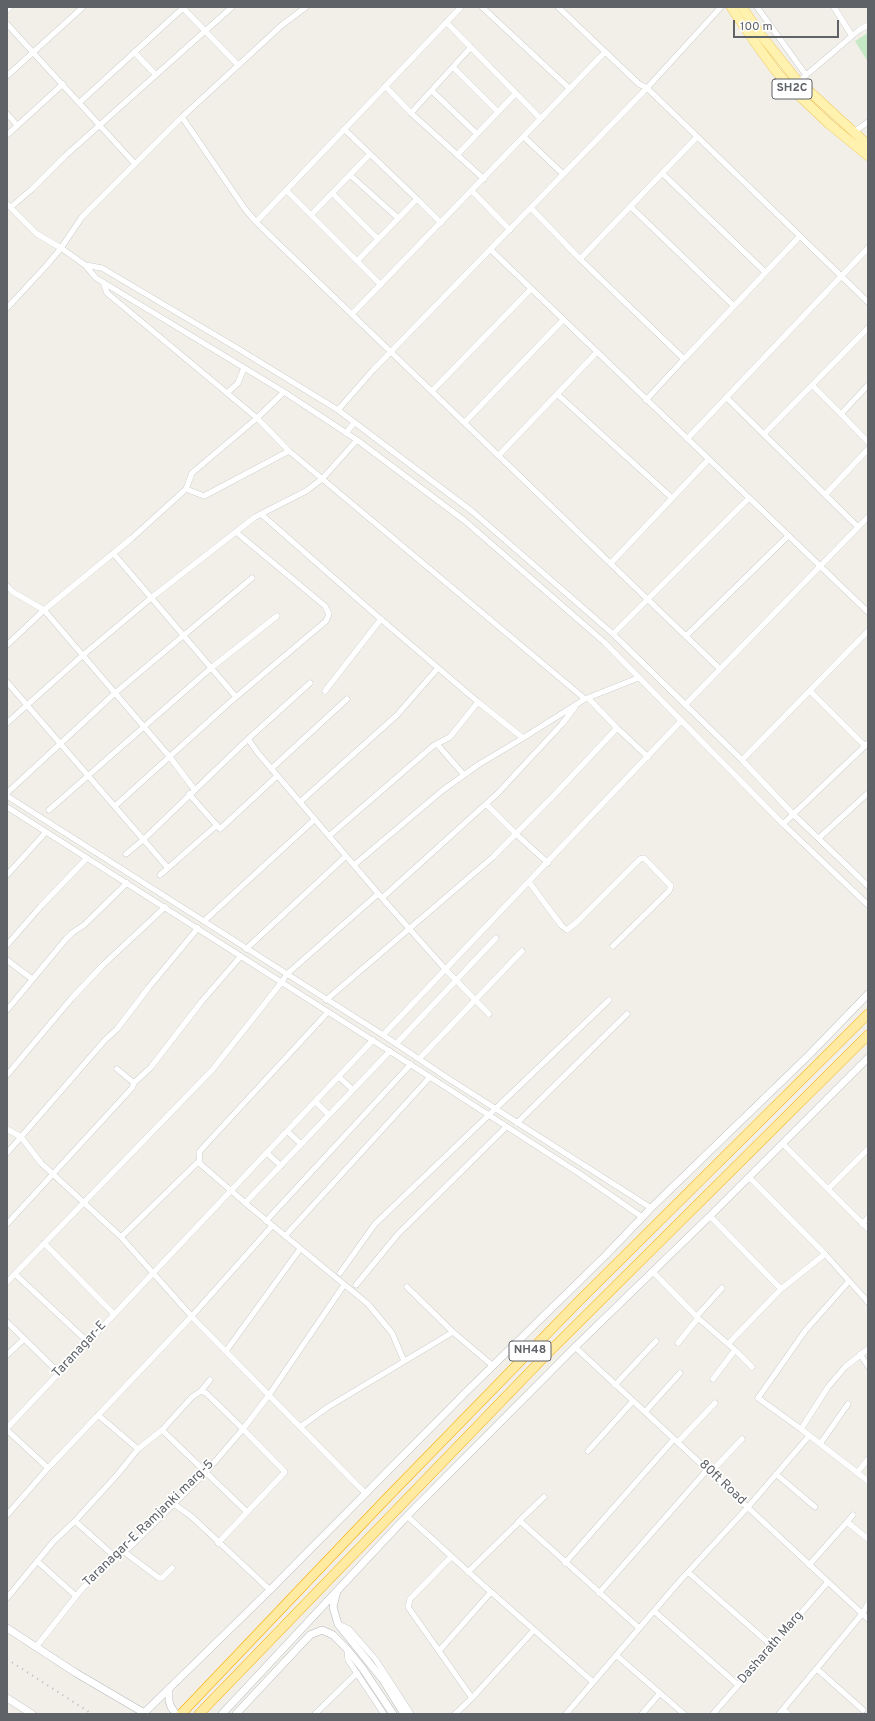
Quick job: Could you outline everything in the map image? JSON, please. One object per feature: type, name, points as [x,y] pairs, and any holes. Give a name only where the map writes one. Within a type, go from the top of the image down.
[{"type":"highway","name":"NH48","points":[[181,1714],[378,1507],[573,1307],[868,1014]]},
{"type":"highway","name":"NH48","points":[[199,1714],[549,1352],[868,1035]]},
{"type":"main road","name":"SH2C","points":[[732,7],[758,47],[791,88],[829,124],[866,149]]},
{"type":"main road","name":"SH2C","points":[[742,7],[761,35],[799,82],[854,132],[866,149]]},
{"type":"street","points":[[7,10],[10,7]]},
{"type":"street","points":[[7,76],[83,7]]},
{"type":"street","points":[[80,102],[182,7],[238,65]]},
{"type":"street","points":[[232,7],[65,156],[32,189],[9,206],[37,234],[61,248],[85,265],[96,278],[284,392],[357,440],[465,521],[604,642],[783,824],[868,905]]},
{"type":"street","points":[[7,308],[47,265],[61,248],[82,217],[182,117],[299,9],[306,7]]},
{"type":"street","points":[[256,222],[461,7]]},
{"type":"street","points":[[482,7],[570,89]]},
{"type":"street","points":[[558,7],[639,84],[647,88],[868,302]]},
{"type":"street","points":[[338,410],[647,88],[721,7]]},
{"type":"street","points":[[757,7],[806,75]]},
{"type":"street","points":[[834,7],[852,36]]},
{"type":"street","points":[[446,22],[541,119]]},
{"type":"street","points":[[7,24],[80,102],[135,164]]},
{"type":"street","points":[[791,88],[852,36],[868,25]]},
{"type":"street","points":[[411,114],[471,47]]},
{"type":"street","points":[[134,52],[156,75]]},
{"type":"street","points":[[352,314],[605,52]]},
{"type":"street","points":[[453,67],[498,112]]},
{"type":"street","points":[[7,135],[63,84]]},
{"type":"street","points":[[385,86],[411,114],[484,179]]},
{"type":"street","points":[[432,90],[477,134]]},
{"type":"street","points":[[457,155],[516,93]]},
{"type":"street","points":[[7,114],[17,125]]},
{"type":"street","points":[[182,117],[245,209],[256,222],[720,669]]},
{"type":"street","points":[[854,132],[868,122]]},
{"type":"street","points":[[344,129],[441,223]]},
{"type":"street","points":[[524,137],[563,174]]},
{"type":"street","points":[[580,259],[697,137]]},
{"type":"street","points":[[311,215],[370,154]]},
{"type":"street","points":[[662,173],[765,272]]},
{"type":"street","points":[[350,174],[398,218]]},
{"type":"street","points":[[286,190],[381,285]]},
{"type":"street","points":[[472,191],[510,230]]},
{"type":"street","points":[[332,193],[378,239]]},
{"type":"street","points":[[357,261],[416,199]]},
{"type":"street","points":[[630,206],[734,306]]},
{"type":"street","points":[[531,208],[580,259],[684,359]]},
{"type":"street","points":[[646,400],[800,236]]},
{"type":"street","points":[[687,439],[868,248]]},
{"type":"street","points":[[491,250],[868,612]]},
{"type":"street","points":[[85,265],[102,268],[338,410],[473,512],[613,634],[742,760],[793,814],[868,886]]},
{"type":"street","points":[[103,282],[107,293],[257,418],[289,451],[322,479],[587,699],[648,757]]},
{"type":"street","points":[[432,391],[531,289]]},
{"type":"street","points":[[464,422],[563,320]]},
{"type":"street","points":[[764,434],[868,328]]},
{"type":"street","points":[[499,455],[597,352]]},
{"type":"street","points":[[227,393],[238,383],[244,368]]},
{"type":"street","points":[[812,385],[868,442]]},
{"type":"street","points":[[840,414],[868,385]]},
{"type":"street","points":[[7,645],[44,610],[113,553],[186,489],[192,473],[257,418],[284,392]]},
{"type":"street","points":[[557,394],[672,498]]},
{"type":"street","points":[[726,397],[858,527]]},
{"type":"street","points":[[346,433],[354,423]]},
{"type":"street","points":[[7,722],[151,598],[236,532],[261,514],[306,491],[322,479],[357,440]]},
{"type":"street","points":[[825,495],[868,449]]},
{"type":"street","points":[[186,489],[204,496],[289,451]]},
{"type":"street","points":[[610,563],[708,460]]},
{"type":"street","points":[[613,634],[749,498]]},
{"type":"street","points":[[261,514],[438,668],[523,738]]},
{"type":"street","points":[[685,705],[868,516]]},
{"type":"street","points":[[115,806],[236,697],[326,621],[329,614],[322,603],[236,532]]},
{"type":"street","points":[[686,636],[788,536]]},
{"type":"street","points":[[113,553],[236,697]]},
{"type":"street","points":[[7,793],[115,693],[252,578]]},
{"type":"street","points":[[7,586],[14,592],[44,610],[169,756],[194,789]]},
{"type":"street","points":[[49,810],[211,668],[277,616]]},
{"type":"street","points":[[325,691],[381,619]]},
{"type":"street","points":[[742,760],[868,631]]},
{"type":"street","points":[[300,802],[398,715],[438,668]]},
{"type":"street","points":[[354,866],[443,790],[464,775],[578,704],[638,678]]},
{"type":"street","points":[[7,682],[168,868]]},
{"type":"street","points":[[126,854],[144,839],[194,789],[310,683]]},
{"type":"street","points":[[783,824],[866,745],[810,692]]},
{"type":"street","points":[[272,769],[348,700]]},
{"type":"street","points":[[329,836],[437,744],[450,737],[478,702]]},
{"type":"street","points":[[7,1282],[213,1069],[287,974],[486,804],[562,724],[578,704]]},
{"type":"street","points":[[383,1035],[548,863],[681,721]]},
{"type":"street","points":[[326,1000],[493,857],[617,728]]},
{"type":"street","points":[[248,739],[380,896],[446,970],[490,1014]]},
{"type":"street","points":[[437,744],[464,775]]},
{"type":"street","points":[[189,794],[220,829],[278,776]]},
{"type":"street","points":[[819,838],[868,793]]},
{"type":"street","points":[[7,796],[383,1035],[496,1110],[651,1208]]},
{"type":"street","points":[[486,804],[548,863]]},
{"type":"street","points":[[7,807],[198,928],[281,983],[411,1064],[642,1217]]},
{"type":"street","points":[[204,921],[314,819]]},
{"type":"street","points":[[160,876],[217,825]]},
{"type":"street","points":[[7,875],[46,832]]},
{"type":"street","points":[[246,948],[346,856]]},
{"type":"street","points":[[7,945],[87,858]]},
{"type":"street","points":[[529,882],[561,925],[567,930],[577,922],[640,859],[644,858],[671,886],[669,891],[613,946]]},
{"type":"street","points":[[7,1010],[66,939],[84,925],[127,883]]},
{"type":"street","points":[[7,1075],[71,999],[103,965],[165,907]]},
{"type":"street","points":[[7,1153],[117,1029],[149,986],[198,928]]},
{"type":"street","points":[[396,1044],[496,938]]},
{"type":"street","points":[[419,1059],[522,951]]},
{"type":"street","points":[[7,1224],[126,1094],[134,1083],[151,1067],[202,1001],[241,956]]},
{"type":"street","points":[[7,960],[32,979]]},
{"type":"street","points":[[7,1628],[76,1673],[145,1713],[270,1590],[651,1208],[808,1055],[868,994]]},
{"type":"street","points":[[340,1273],[375,1224],[490,1116],[609,1000]]},
{"type":"street","points":[[200,1164],[199,1152],[328,1012]]},
{"type":"street","points":[[517,1123],[627,1014]]},
{"type":"street","name":"Taranagar-E","points":[[7,1429],[373,1040]]},
{"type":"street","points":[[245,1203],[390,1051]]},
{"type":"street","points":[[222,1714],[407,1516],[575,1347],[783,1144],[868,1058]]},
{"type":"street","points":[[266,1220],[411,1064]]},
{"type":"street","points":[[117,1068],[134,1083]]},
{"type":"street","points":[[338,1077],[353,1090]]},
{"type":"street","points":[[285,1236],[430,1077]]},
{"type":"street","points":[[316,1102],[329,1115]]},
{"type":"street","points":[[356,1285],[398,1234],[506,1126]]},
{"type":"street","points":[[7,1129],[21,1137],[41,1163],[121,1237],[192,1316],[366,1494]]},
{"type":"street","points":[[287,1131],[301,1144]]},
{"type":"street","points":[[783,1144],[868,1229]]},
{"type":"street","points":[[828,1189],[868,1149]]},
{"type":"street","points":[[267,1153],[281,1166]]},
{"type":"street","points":[[121,1237],[198,1162],[272,1226],[368,1304],[392,1333],[404,1361]]},
{"type":"street","points":[[749,1177],[868,1300]]},
{"type":"street","points":[[710,1216],[781,1289]]},
{"type":"street","points":[[862,1224],[868,1218]]},
{"type":"street","points":[[7,1515],[48,1468],[192,1316],[272,1226]]},
{"type":"street","points":[[44,1243],[114,1314]]},
{"type":"street","points":[[226,1351],[300,1248]]},
{"type":"street","points":[[728,1344],[781,1289],[825,1254]]},
{"type":"street","points":[[653,1272],[698,1317],[752,1367]]},
{"type":"street","points":[[15,1274],[88,1342]]},
{"type":"street","points":[[849,1281],[805,1331],[758,1398],[801,1428],[809,1436],[868,1481]]},
{"type":"street","name":"Taranagar-E Ramjanki marg-5","points":[[36,1647],[76,1596],[114,1556],[129,1548],[206,1472],[243,1429],[269,1395],[344,1285]]},
{"type":"street","points":[[407,1287],[453,1332],[493,1366]]},
{"type":"street","points":[[678,1343],[722,1288]]},
{"type":"street","points":[[7,1322],[59,1373]]},
{"type":"street","points":[[300,1427],[328,1407],[453,1332]]},
{"type":"street","points":[[7,1355],[24,1339]]},
{"type":"street","points":[[616,1385],[656,1341]]},
{"type":"street","name":"80ft Road","points":[[575,1347],[868,1619]]},
{"type":"street","points":[[801,1428],[828,1387],[845,1367],[868,1349]]},
{"type":"street","points":[[713,1379],[735,1350]]},
{"type":"street","points":[[860,1354],[868,1366]]},
{"type":"street","points":[[645,1412],[680,1373]]},
{"type":"street","points":[[7,1598],[53,1542],[75,1521],[117,1475],[138,1449],[162,1430],[192,1397],[201,1391],[210,1380]]},
{"type":"street","points":[[201,1391],[206,1393],[285,1472],[218,1543]]},
{"type":"street","points":[[588,1451],[633,1400]]},
{"type":"street","points":[[565,1564],[676,1441],[715,1403]]},
{"type":"street","points":[[820,1444],[848,1404]]},
{"type":"street","points":[[98,1415],[138,1449]]},
{"type":"street","points":[[7,1429],[48,1468]]},
{"type":"street","points":[[162,1430],[247,1512]]},
{"type":"street","points":[[566,1714],[639,1628],[748,1507],[809,1436]]},
{"type":"street","points":[[599,1593],[709,1471],[742,1439]]},
{"type":"street","points":[[857,1473],[868,1460]]},
{"type":"street","points":[[776,1474],[815,1507]]},
{"type":"street","points":[[468,1572],[544,1497]]},
{"type":"street","points":[[174,1504],[192,1517],[218,1543],[270,1590]]},
{"type":"street","points":[[810,1565],[853,1515]]},
{"type":"street","points":[[407,1516],[451,1557],[593,1682]]},
{"type":"street","points":[[75,1521],[114,1556]]},
{"type":"street","points":[[518,1522],[520,1521],[565,1564],[639,1628]]},
{"type":"street","points":[[847,1522],[868,1539]]},
{"type":"street","points":[[123,1551],[159,1578],[162,1578],[172,1568]]},
{"type":"street","points":[[451,1557],[410,1599],[408,1607],[472,1698]]},
{"type":"street","points":[[37,1561],[76,1596]]},
{"type":"street","points":[[688,1572],[772,1646]]},
{"type":"street","name":"Dasharath Marg","points":[[713,1714],[828,1582]]},
{"type":"street","points":[[337,1590],[333,1607],[338,1624],[383,1680],[404,1714]]},
{"type":"street","points":[[439,1651],[491,1592]]},
{"type":"street","points":[[788,1714],[781,1712],[862,1614],[868,1604]]},
{"type":"street","points":[[654,1611],[738,1685]]},
{"type":"street","points":[[338,1624],[349,1629],[376,1660],[410,1714]]},
{"type":"street","points":[[236,1714],[310,1635],[322,1630],[327,1631],[347,1649],[377,1689],[393,1714]]},
{"type":"street","points":[[455,1714],[472,1698],[534,1630]]},
{"type":"street","points":[[347,1649],[348,1660],[384,1714]]},
{"type":"street","points":[[616,1655],[684,1714]]},
{"type":"street","points":[[817,1669],[863,1710]]},
{"type":"street","points":[[315,1714],[356,1672]]},
{"type":"street","points":[[169,1690],[169,1701],[176,1714]]},
{"type":"street","points":[[642,1714],[660,1693]]},
{"type":"street","points":[[7,1698],[32,1714]]},
{"type":"green space","points":[[868,33],[868,62],[855,41]]},
{"type":"railway","points":[[7,1659],[92,1714]]}]
